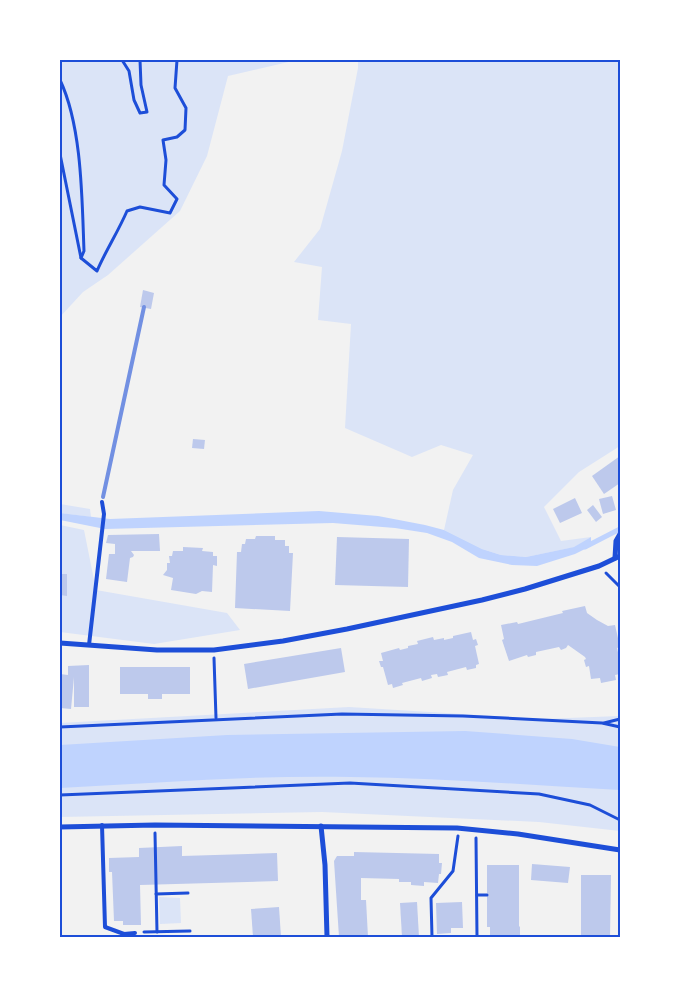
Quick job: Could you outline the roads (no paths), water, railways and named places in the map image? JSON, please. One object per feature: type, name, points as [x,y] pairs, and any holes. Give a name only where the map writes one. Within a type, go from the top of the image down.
[{"type":"street","points":[[60,643],[157,650],[214,650],[283,641],[347,629],[525,589],[599,566],[618,557],[616,541],[620,534]]},
{"type":"street","points":[[60,827],[102,825],[458,828],[620,850]]},
{"type":"street","points":[[321,826],[325,864],[327,937]]},
{"type":"lane","points":[[88,645],[104,514],[102,502]]},
{"type":"lane","points":[[102,825],[105,927],[124,934],[135,933]]},
{"type":"water","points":[[319,511],[378,516],[425,525],[444,530],[482,549],[501,555],[526,557],[574,547],[591,537],[591,546],[575,554],[537,566],[512,565],[479,558],[452,542],[427,533],[395,528],[333,523],[105,529],[60,520],[60,513],[110,519]]},
{"type":"water","points":[[465,731],[572,739],[620,747],[620,790],[418,779],[315,777],[205,780],[60,788],[60,745],[227,735]]},
{"type":"waterway","points":[[585,547],[620,529]]},
{"type":"railway","points":[[103,497],[144,307]]}]
